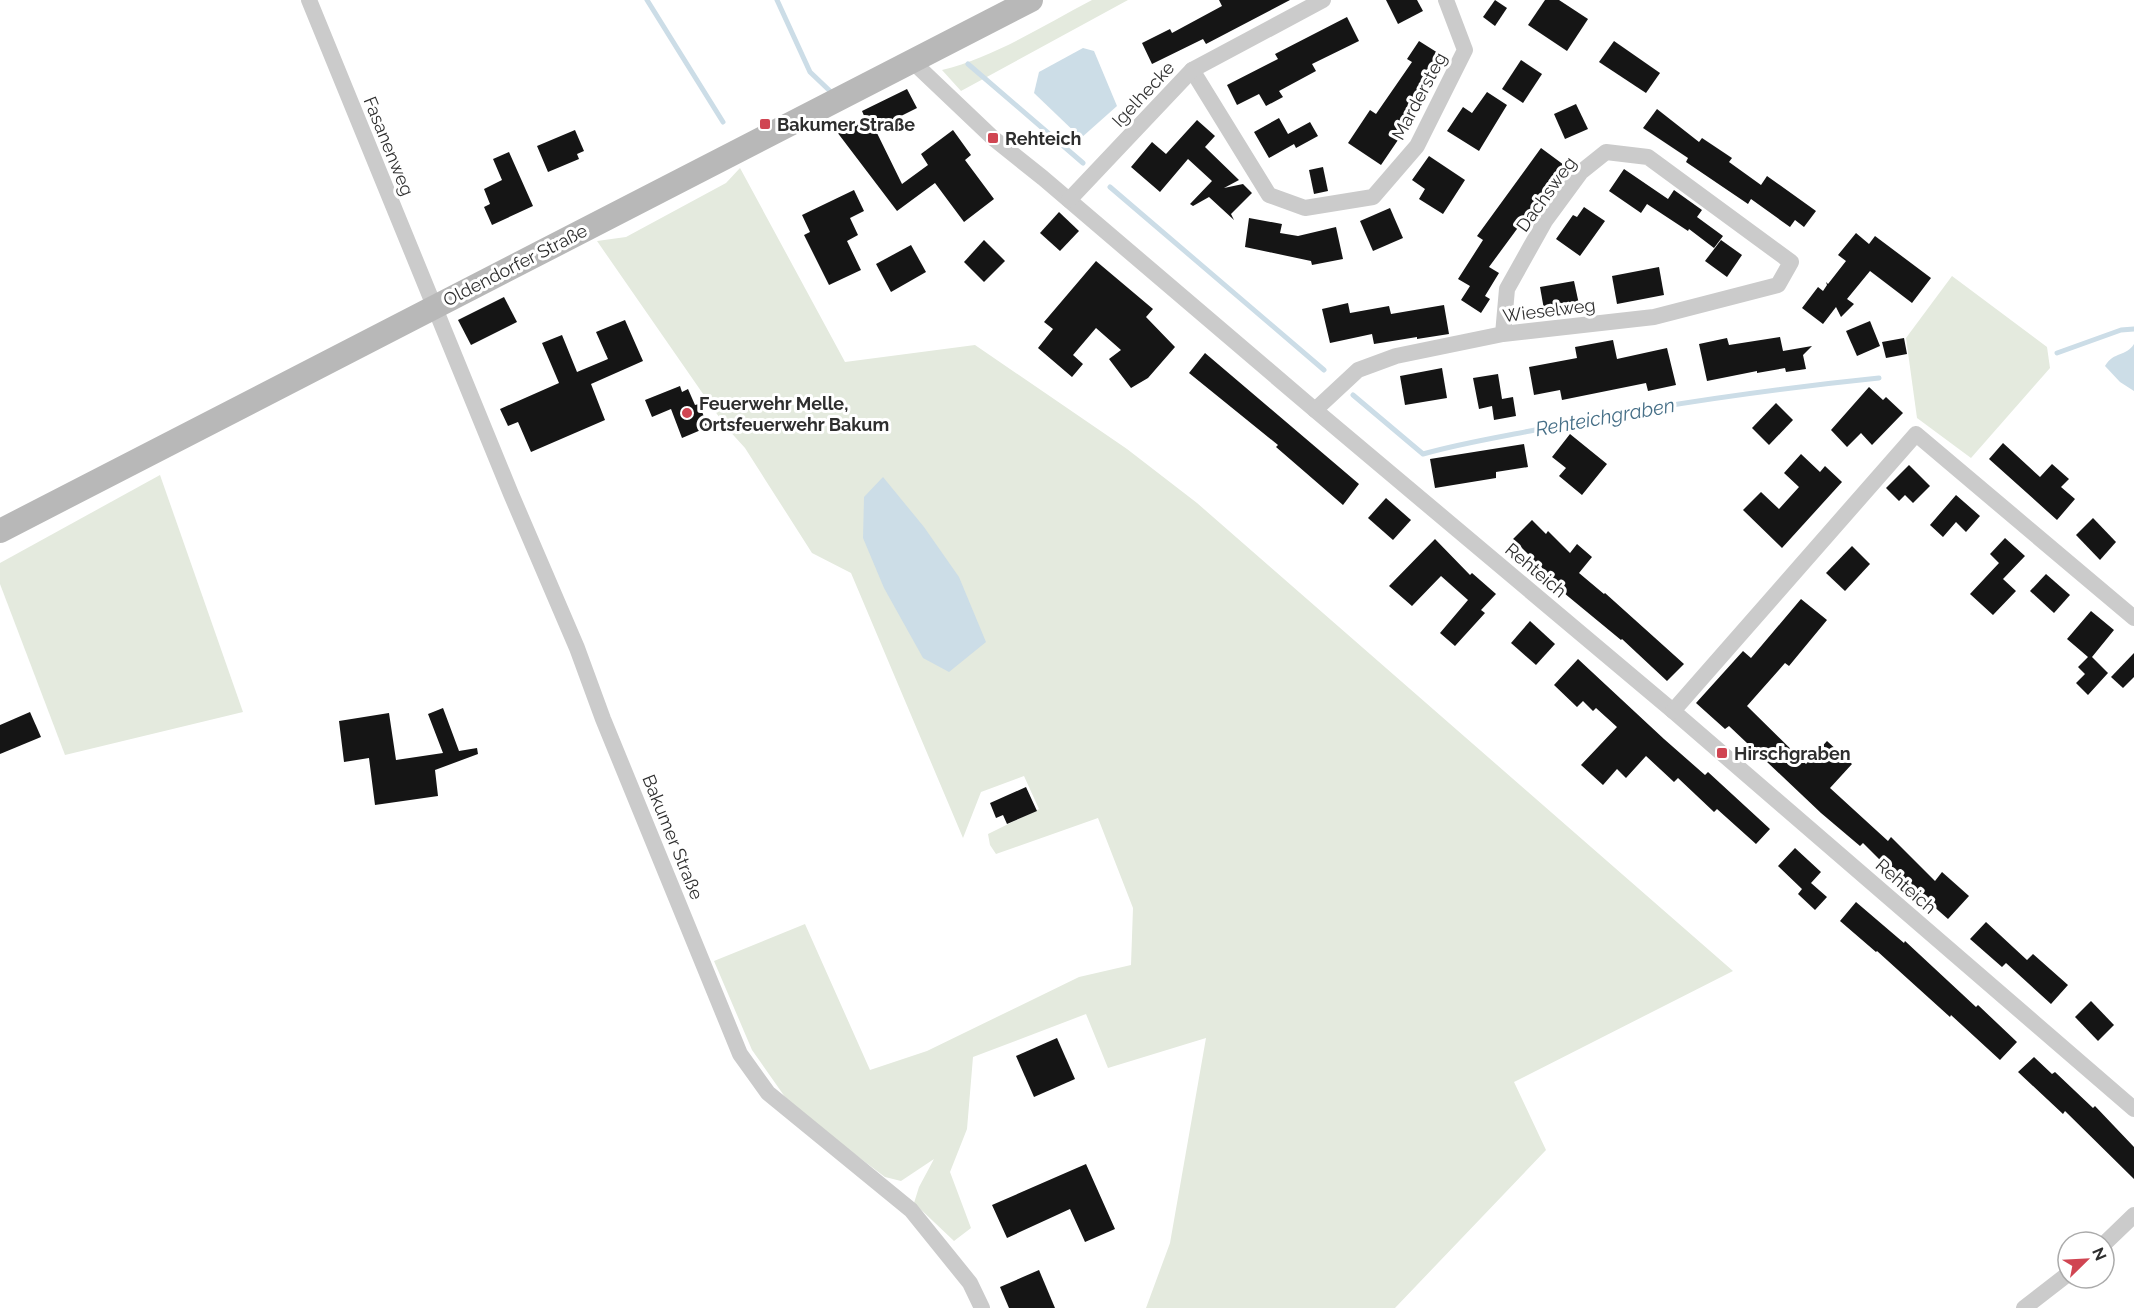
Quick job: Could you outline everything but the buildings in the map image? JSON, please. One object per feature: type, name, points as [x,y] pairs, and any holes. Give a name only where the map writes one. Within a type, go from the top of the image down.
[{"type":"main road","name":"Oldendorfer Straße","points":[[0,531],[1031,0]]},
{"type":"street","name":"Fasanenweg","points":[[309,0],[434,307]]},
{"type":"street","name":"Igelhecke","points":[[1070,200],[1192,70],[1323,0]]},
{"type":"street","name":"Mardersteg","points":[[1192,70],[1269,195],[1305,208],[1372,198],[1417,146],[1465,50],[1446,0]]},
{"type":"street","name":"Rehteich","points":[[913,62],[993,138],[1070,200],[1315,410],[1673,711],[2134,1109]]},
{"type":"street","name":"Dachsweg","points":[[1503,334],[1507,289],[1545,220],[1581,172],[1606,152],[1647,158],[1791,262]]},
{"type":"street","name":"Wieselweg","points":[[1315,410],[1358,370],[1396,356],[1503,334],[1654,317],[1778,285],[1791,262]]},
{"type":"street","name":"Bakumer Straße","points":[[434,307],[577,648],[603,719],[740,1054],[768,1093],[911,1210],[970,1283],[982,1308]]},
{"type":"street","points":[[1673,711],[1916,434],[2134,618]]},
{"type":"street","points":[[2116,1232],[2134,1215]]},
{"type":"street","points":[[2024,1308],[2056,1283]]},
{"type":"shaded area","points":[[1092,0],[1128,0],[961,91],[942,70],[1000,49]]},
{"type":"shaded area","points":[[1083,48],[1094,51],[1117,106],[1081,138],[1034,93],[1039,72]]},
{"type":"shaded area","points":[[740,168],[845,362],[975,345],[1127,449],[1197,503],[1733,971],[1514,1082],[1546,1150],[1395,1308],[1146,1308],[1170,1243],[1206,1038],[1108,1068],[1086,1014],[973,1057],[967,1129],[950,1172],[971,1228],[954,1241],[914,1203],[919,1187],[934,1159],[901,1181],[885,1177],[824,1131],[785,1097],[752,1050],[714,961],[805,924],[870,1070],[927,1051],[1079,977],[1131,965],[1133,908],[1098,818],[996,854],[990,845],[988,834],[1039,809],[1024,776],[981,792],[963,838],[851,573],[812,553],[745,448],[726,427],[597,241],[626,237],[726,183]]},
{"type":"shaded area","points":[[1952,276],[2047,347],[2050,368],[1971,458],[1917,418],[1906,338]]},
{"type":"shaded area","points":[[2134,344],[2134,391],[2120,382],[2105,366],[2112,358],[2127,351]]},
{"type":"shaded area","points":[[160,475],[243,712],[65,755],[0,584],[0,563]]},
{"type":"shaded area","points":[[883,477],[924,527],[959,577],[986,642],[949,672],[923,658],[884,588],[863,538],[864,497]]},
{"type":"waterway","points":[[647,0],[723,122]]},
{"type":"waterway","name":"Rehteichgraben","points":[[777,0],[810,72],[831,92],[835,91]]},
{"type":"waterway","name":"Rehteichgraben","points":[[968,64],[1083,163]]},
{"type":"waterway","name":"Rehteichgraben","points":[[1110,187],[1324,370]]},
{"type":"waterway","name":"Rehteichgraben","points":[[2057,353],[2121,330],[2134,329]]},
{"type":"waterway","name":"Rehteichgraben","points":[[1353,395],[1423,454],[1476,441],[1660,407],[1879,378]]},
{"type":"place","name":"Bakumer Straße","points":[[765,124]]},
{"type":"place","name":"Rehteich","points":[[993,138]]},
{"type":"place","name":"Feuerwehr Melle, Ortsfeuerwehr Bakum","points":[[687,413]]},
{"type":"place","name":"Hirschgraben","points":[[1722,753]]}]
